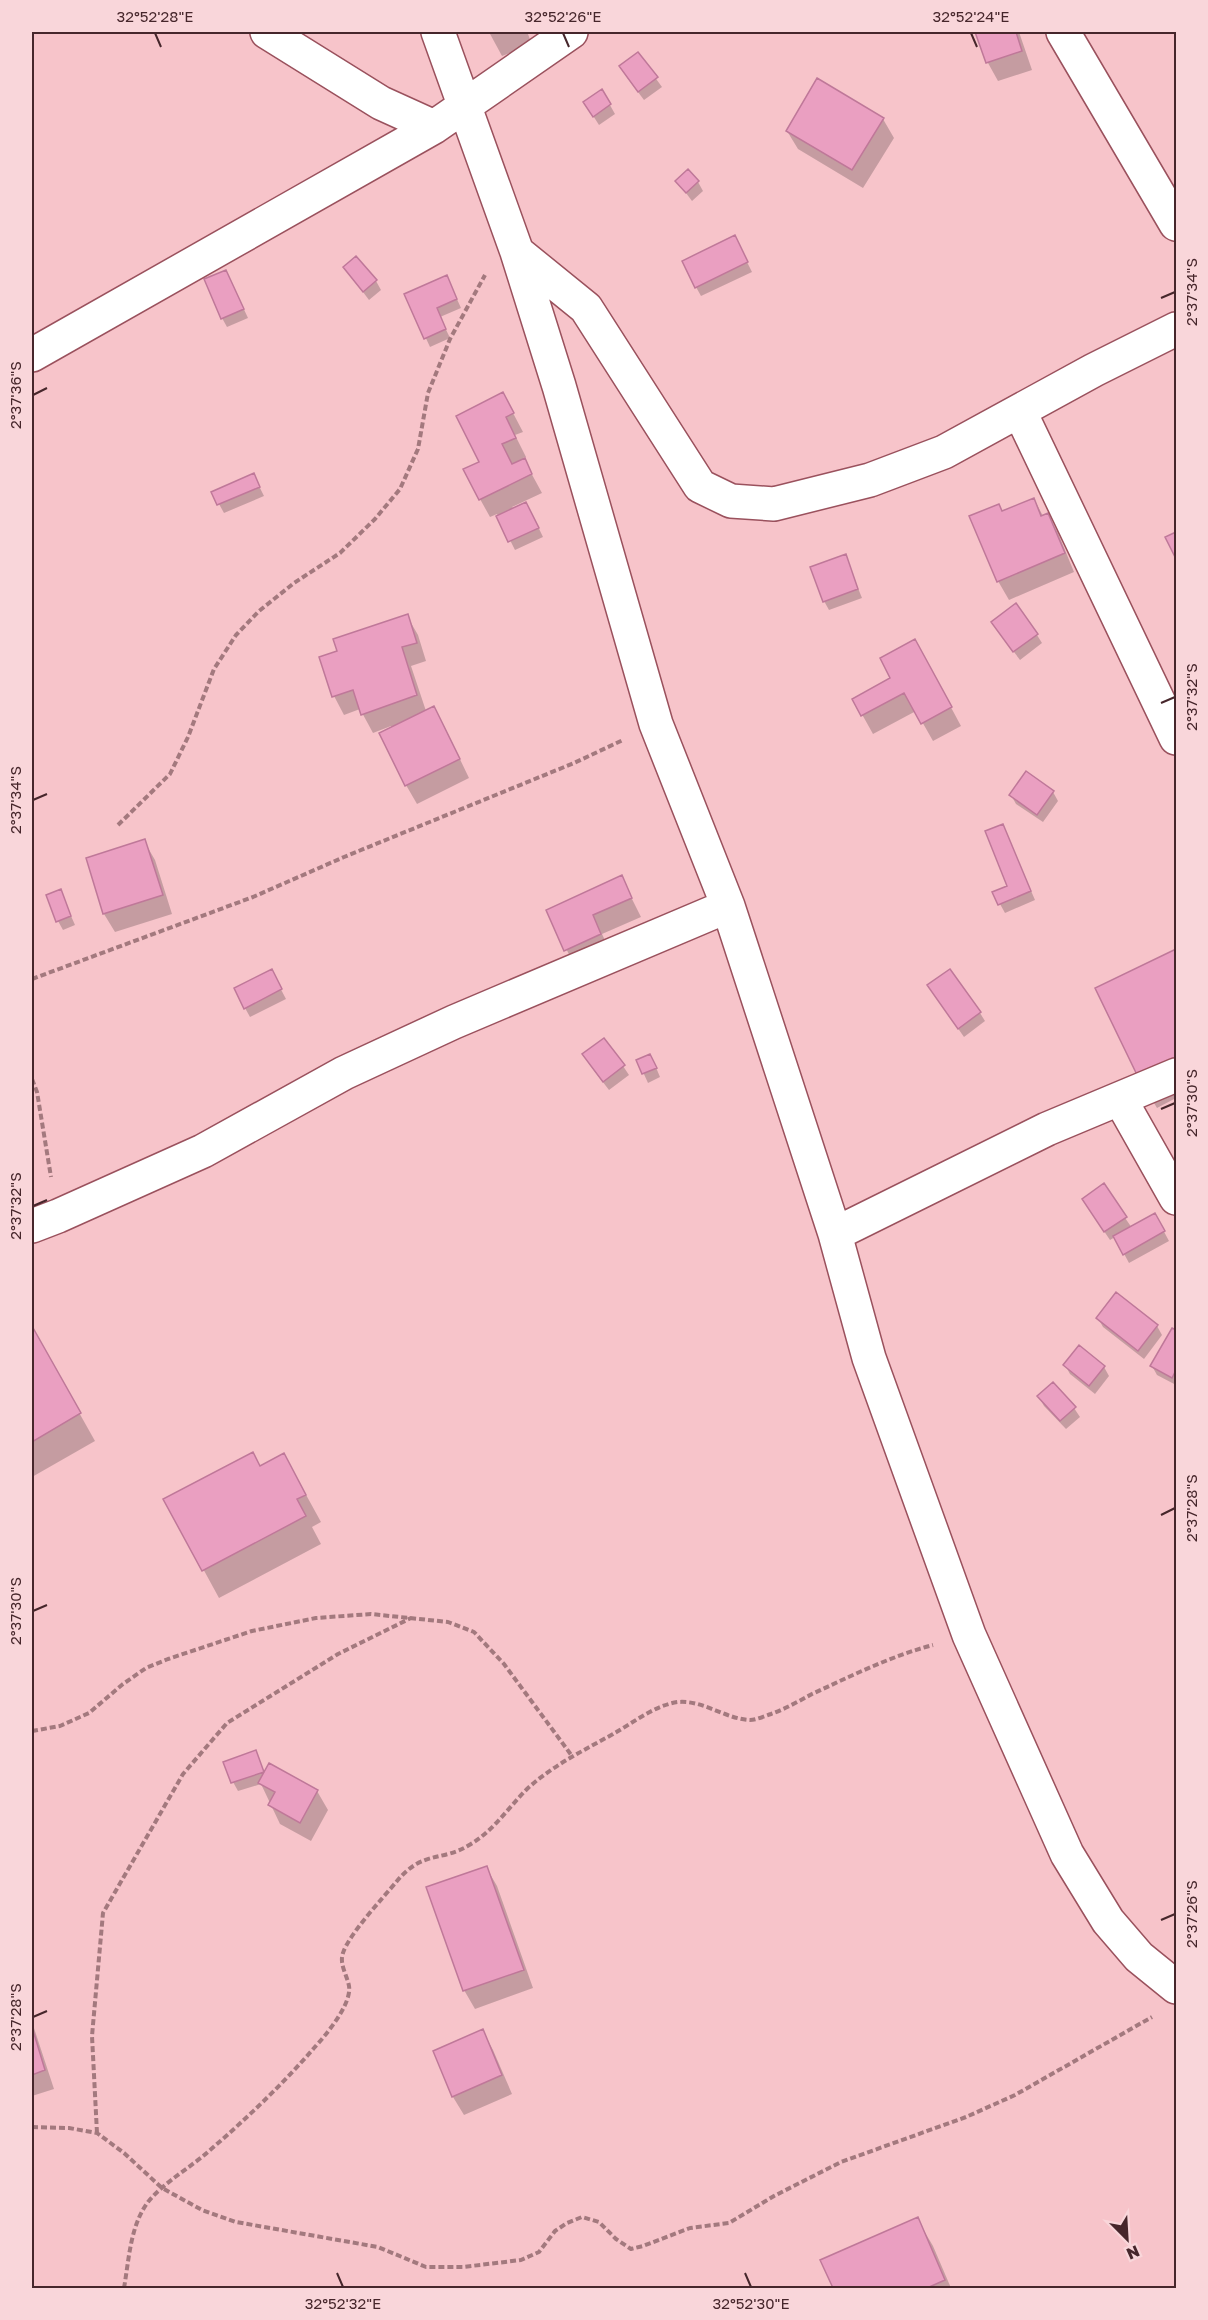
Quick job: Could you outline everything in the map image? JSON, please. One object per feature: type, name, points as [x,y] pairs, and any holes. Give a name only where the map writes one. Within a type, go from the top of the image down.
[{"type":"street","points":[[267,32],[381,103],[434,127]]},
{"type":"street","points":[[438,32],[518,252],[560,386],[656,724],[728,906],[836,1234],[869,1358],[969,1635],[1067,1854],[1108,1921],[1138,1957],[1176,1987]]},
{"type":"street","points":[[32,355],[434,127],[465,103],[572,32]]},
{"type":"street","points":[[1063,32],[1176,224]]},
{"type":"street","points":[[518,252],[586,308],[700,486],[731,501],[774,504],[870,480],[944,452],[1094,370],[1176,329]]},
{"type":"street","points":[[1020,412],[1176,738]]},
{"type":"street","points":[[45,1221],[202,1151],[345,1072],[424,1035],[728,906]]},
{"type":"street","points":[[836,1234],[1047,1129],[1176,1075]]},
{"type":"street","points":[[1120,1099],[1176,1198]]},
{"type":"path","points":[[118,825],[170,774],[188,737],[214,669],[236,635],[259,611],[294,583],[340,553],[375,519],[400,489],[418,449],[428,393],[450,339],[485,275],[518,252]]},
{"type":"path","points":[[32,980],[253,897],[344,857],[574,763],[656,724]]},
{"type":"path","points":[[32,1079],[37,1092],[45,1221]]},
{"type":"path","points":[[32,1731],[60,1726],[89,1713],[146,1668],[168,1659],[252,1631],[316,1618],[371,1614],[448,1622],[474,1632],[504,1664],[572,1756]]},
{"type":"path","points":[[97,2133],[92,2036],[103,1913],[183,1774],[227,1723],[338,1654],[411,1618]]},
{"type":"path","points":[[124,2289],[130,2248],[138,2220],[148,2203],[162,2188],[267,2098],[316,2047],[350,1996],[341,1960],[343,1951],[404,1873],[425,1858],[451,1854],[471,1844],[499,1821],[526,1790],[546,1773],[655,1710],[677,1702],[694,1702],[750,1720],[772,1714],[912,1651],[969,1635]]},
{"type":"path","points":[[32,2127],[69,2128],[97,2133],[124,2153],[162,2188],[202,2210],[236,2222],[370,2245],[426,2267],[471,2266],[521,2260],[539,2252],[555,2231],[582,2217],[599,2222],[616,2239],[631,2249],[690,2228],[729,2223],[774,2196],[841,2162],[966,2117],[1015,2095],[1156,2015]]},
{"type":"building","points":[[975,32],[1016,32],[1022,51],[986,63]]},
{"type":"building","points":[[638,52],[658,77],[638,92],[619,66]]},
{"type":"building","points":[[817,78],[884,118],[852,170],[786,131]]},
{"type":"building","points":[[602,89],[611,104],[593,117],[583,102]]},
{"type":"building","points":[[688,169],[699,181],[686,193],[675,181]]},
{"type":"building","points":[[735,235],[748,262],[695,288],[682,261]]},
{"type":"building","points":[[356,256],[377,280],[363,292],[343,267]]},
{"type":"building","points":[[226,270],[244,309],[221,319],[204,279]]},
{"type":"building","points":[[447,275],[457,299],[437,308],[446,329],[424,339],[404,294]]},
{"type":"building","points":[[503,392],[514,413],[506,417],[516,438],[502,444],[512,464],[525,458],[532,474],[479,500],[463,469],[479,462],[456,416]]},
{"type":"building","points":[[254,473],[260,487],[217,505],[211,492]]},
{"type":"building","points":[[1034,498],[1041,516],[1048,513],[1065,553],[997,582],[969,516],[999,504],[1002,511]]},
{"type":"building","points":[[526,502],[539,528],[508,542],[496,516]]},
{"type":"building","points":[[1176,532],[1176,559],[1165,537]]},
{"type":"building","points":[[846,554],[858,589],[823,602],[810,567]]},
{"type":"building","points":[[1016,603],[1038,634],[1013,652],[991,622]]},
{"type":"building","points":[[408,614],[417,643],[402,647],[417,695],[361,715],[353,690],[332,697],[319,657],[337,651],[333,639]]},
{"type":"building","points":[[915,639],[952,707],[921,724],[904,693],[861,716],[852,699],[890,678],[880,658]]},
{"type":"building","points":[[434,706],[460,759],[405,786],[379,733]]},
{"type":"building","points":[[1026,771],[1054,791],[1037,815],[1009,795]]},
{"type":"building","points":[[1003,824],[1031,891],[998,905],[992,892],[1007,886],[985,831]]},
{"type":"building","points":[[145,839],[163,895],[103,914],[86,858]]},
{"type":"building","points":[[622,875],[632,898],[593,915],[601,934],[564,951],[546,910]]},
{"type":"building","points":[[61,889],[71,916],[56,922],[46,895]]},
{"type":"building","points":[[1176,949],[1176,1064],[1140,1081],[1095,988]]},
{"type":"building","points":[[272,969],[282,989],[244,1009],[234,988]]},
{"type":"building","points":[[950,969],[981,1012],[958,1029],[927,985]]},
{"type":"building","points":[[604,1038],[625,1065],[603,1082],[582,1054]]},
{"type":"building","points":[[650,1054],[657,1068],[642,1074],[636,1060]]},
{"type":"building","points":[[1104,1183],[1127,1217],[1104,1232],[1082,1199]]},
{"type":"building","points":[[1155,1213],[1165,1231],[1123,1255],[1113,1236]]},
{"type":"building","points":[[1116,1292],[1158,1325],[1138,1351],[1096,1318]]},
{"type":"building","points":[[32,1326],[81,1413],[32,1442]]},
{"type":"building","points":[[1172,1328],[1176,1330],[1176,1370],[1172,1378],[1150,1366]]},
{"type":"building","points":[[1079,1345],[1105,1366],[1089,1386],[1063,1365]]},
{"type":"building","points":[[1053,1382],[1076,1407],[1060,1421],[1037,1396]]},
{"type":"building","points":[[253,1452],[260,1466],[284,1453],[306,1495],[297,1499],[306,1516],[202,1571],[163,1499]]},
{"type":"building","points":[[256,1750],[264,1772],[231,1783],[223,1762]]},
{"type":"building","points":[[269,1763],[318,1790],[300,1823],[268,1805],[275,1792],[258,1783]]},
{"type":"building","points":[[487,1866],[524,1970],[463,1991],[426,1887]]},
{"type":"building","points":[[32,2027],[45,2070],[32,2075]]},
{"type":"building","points":[[483,2029],[502,2075],[452,2097],[433,2051]]},
{"type":"building","points":[[918,2217],[945,2280],[927,2288],[833,2288],[820,2260]]}]
